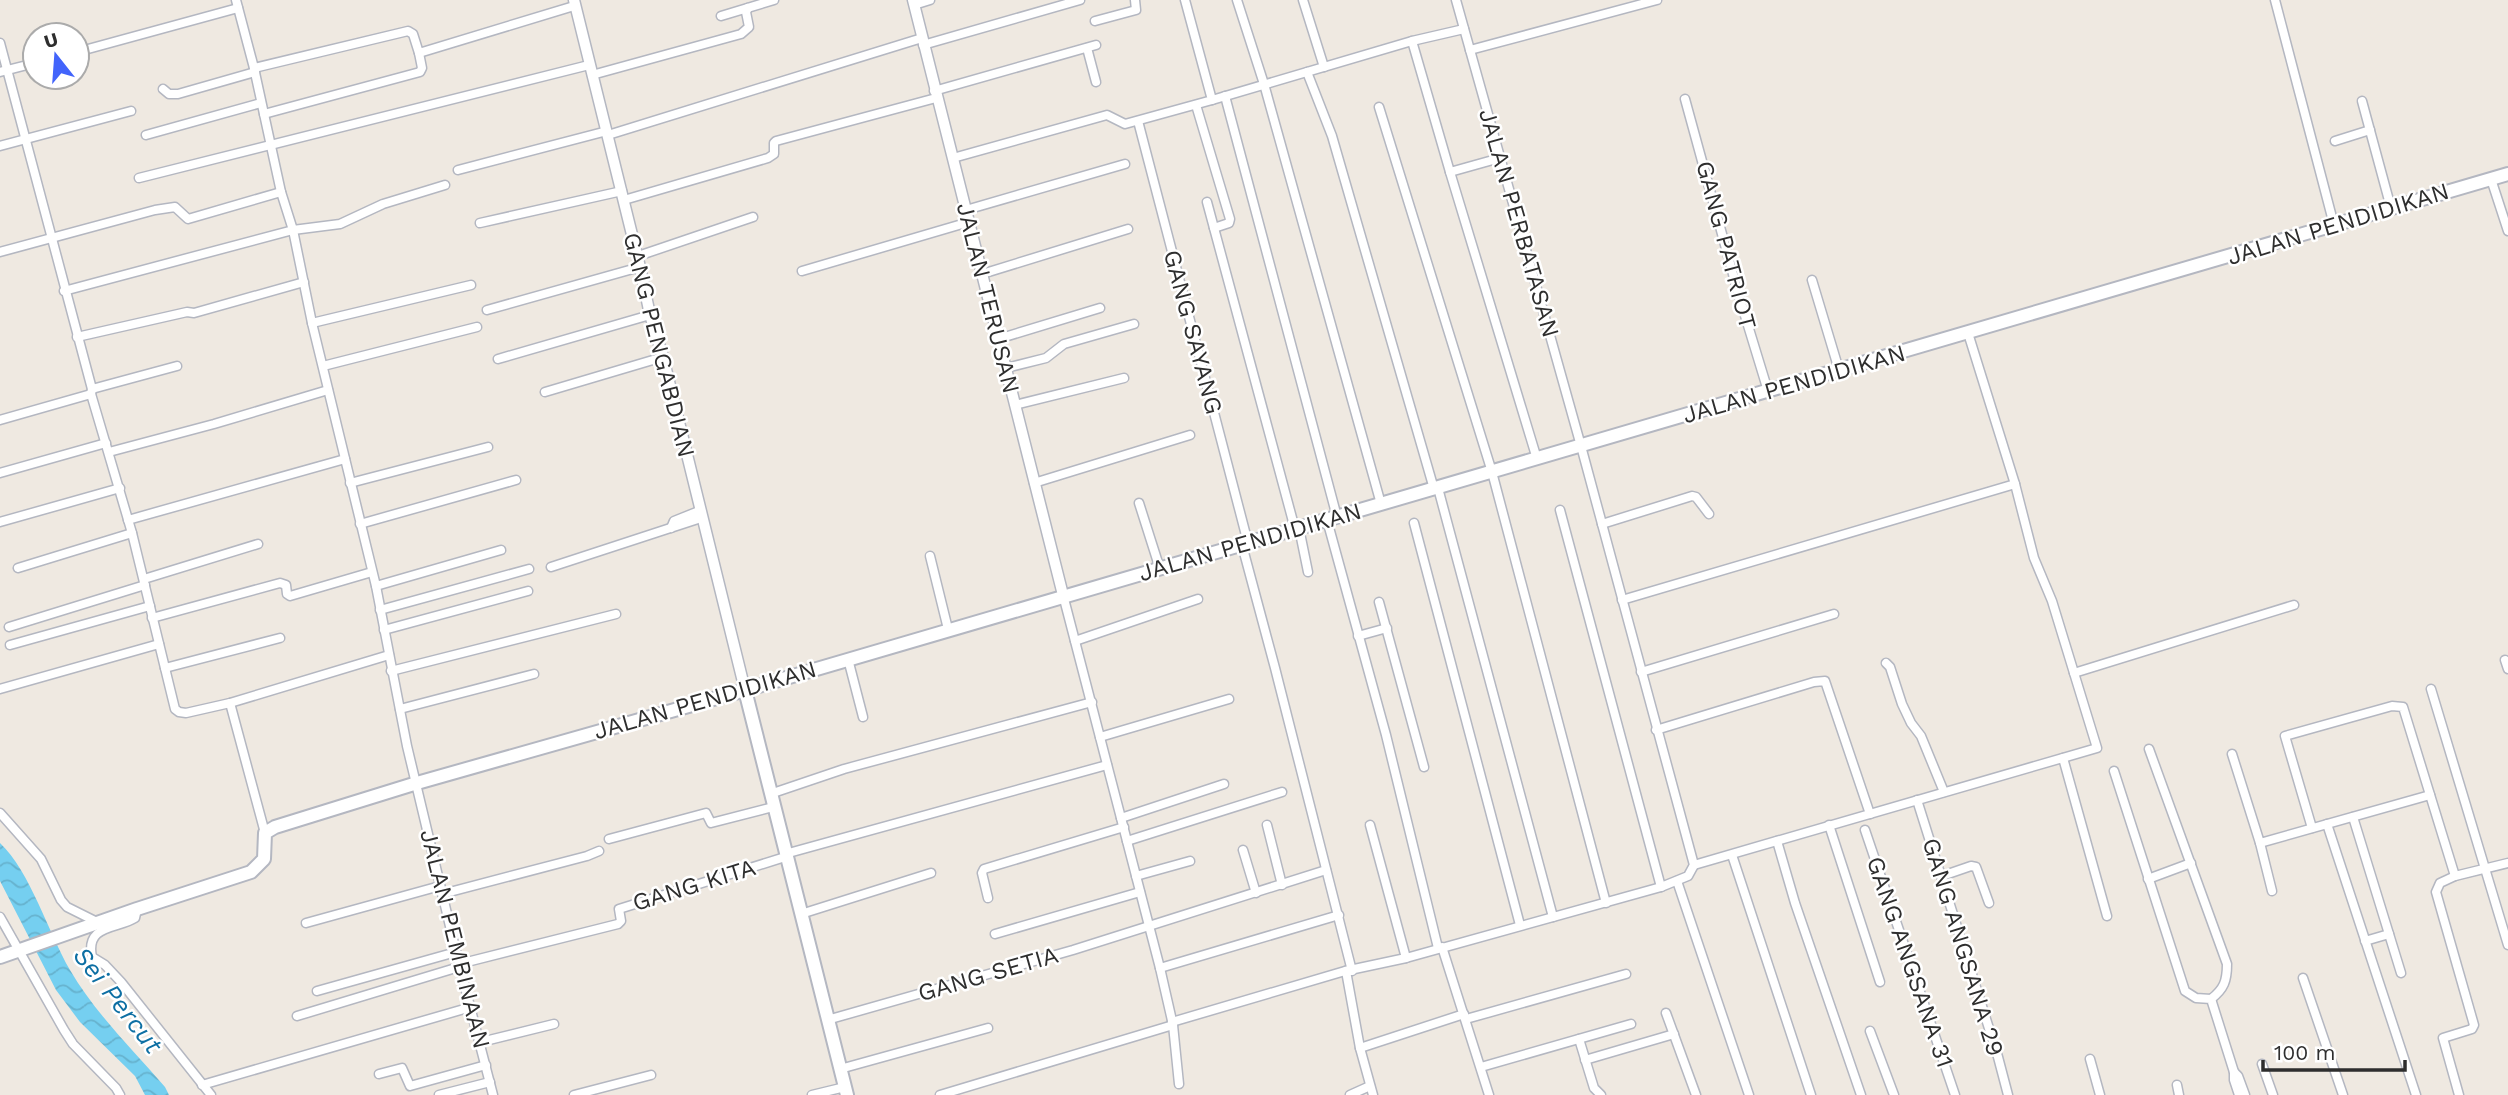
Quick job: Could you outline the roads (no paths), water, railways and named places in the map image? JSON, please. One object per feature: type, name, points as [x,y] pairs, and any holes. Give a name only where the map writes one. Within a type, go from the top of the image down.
[{"type":"main road","name":"JALAN PENDIDIKAN","points":[[265,834],[275,827],[417,783],[1332,519],[2508,174]]},
{"type":"main road","points":[[744,690],[846,1091]]},
{"type":"main road","points":[[0,957],[251,872],[264,859],[265,834]]},
{"type":"street","points":[[721,16],[774,0]]},
{"type":"street","points":[[913,2],[930,0]]},
{"type":"street","points":[[458,170],[607,133],[1080,0]]},
{"type":"street","points":[[1095,21],[1136,10],[1135,0]]},
{"type":"street","points":[[1185,0],[1212,100]]},
{"type":"street","points":[[1237,0],[1264,85],[1381,504]]},
{"type":"street","points":[[1303,0],[1324,67]]},
{"type":"street","name":"JALAN PERBATASAN","points":[[1456,0],[1581,446],[1693,865]]},
{"type":"street","points":[[1470,50],[1657,0]]},
{"type":"street","points":[[2275,0],[2334,225]]},
{"type":"street","name":"JALAN TERUSAN","points":[[913,2],[1063,595]]},
{"type":"street","points":[[419,52],[574,3]]},
{"type":"street","name":"GANG PENGABDIAN","points":[[574,3],[744,690]]},
{"type":"street","points":[[91,48],[237,4]]},
{"type":"street","name":"JALAN PEMBINAAN","points":[[237,4],[376,586],[391,671],[441,890],[493,1095]]},
{"type":"street","points":[[139,178],[741,34],[749,27],[746,12],[748,8]]},
{"type":"street","points":[[953,158],[1107,115],[1125,124],[1138,121],[1412,41],[1464,29]]},
{"type":"street","points":[[163,89],[169,94],[178,94],[254,70],[408,31],[413,34],[422,68],[420,72],[264,114]]},
{"type":"street","points":[[1412,41],[1537,459]]},
{"type":"street","points":[[0,43],[4,71],[120,488],[175,709],[186,713],[230,703],[388,655]]},
{"type":"street","points":[[480,223],[623,196],[768,158],[774,154],[776,141],[1091,46],[1096,82]]},
{"type":"street","points":[[4,71],[21,67]]},
{"type":"street","points":[[1307,72],[1332,136],[1436,488],[1553,917]]},
{"type":"street","points":[[1225,96],[1424,895],[1489,1095]]},
{"type":"street","name":"GANG PATRIOT","points":[[1685,99],[1768,391]]},
{"type":"street","points":[[2362,101],[2391,208]]},
{"type":"street","points":[[146,135],[261,103]]},
{"type":"street","points":[[1196,105],[1230,219],[1229,223],[1214,228]]},
{"type":"street","points":[[1379,107],[1492,472],[1606,903]]},
{"type":"street","points":[[0,146],[131,111]]},
{"type":"street","name":"GANG SAYANG","points":[[1138,121],[1339,915],[1360,1048],[1372,1090]]},
{"type":"street","points":[[2335,141],[2370,130]]},
{"type":"street","points":[[1450,172],[1500,158]]},
{"type":"street","points":[[966,210],[1125,164]]},
{"type":"street","points":[[2491,179],[2508,231]]},
{"type":"street","points":[[64,291],[293,230],[340,224],[383,204],[445,186]]},
{"type":"street","points":[[0,252],[171,207],[188,219],[281,192]]},
{"type":"street","points":[[1207,202],[1308,572]]},
{"type":"street","points":[[638,256],[753,217]]},
{"type":"street","points":[[802,271],[969,222]]},
{"type":"street","points":[[982,274],[1128,229]]},
{"type":"street","points":[[487,310],[640,267]]},
{"type":"street","points":[[1812,280],[1839,370]]},
{"type":"street","points":[[77,337],[187,312],[194,313],[304,282]]},
{"type":"street","points":[[312,323],[471,285]]},
{"type":"street","points":[[998,339],[1100,309]]},
{"type":"street","points":[[498,359],[650,315]]},
{"type":"street","points":[[1006,368],[1046,358],[1064,344],[1133,324]]},
{"type":"street","points":[[323,366],[477,327]]},
{"type":"street","points":[[940,1095],[1349,971],[1406,958],[1661,887],[1688,876],[1693,865],[2096,748],[2052,601],[2034,558],[2015,484],[1968,333]]},
{"type":"street","points":[[545,392],[663,357]]},
{"type":"street","points":[[0,420],[177,366]]},
{"type":"street","points":[[1015,405],[1124,378]]},
{"type":"street","points":[[109,452],[328,390]]},
{"type":"street","points":[[1034,483],[1190,435]]},
{"type":"street","points":[[0,473],[106,443]]},
{"type":"street","points":[[350,484],[488,447]]},
{"type":"street","points":[[128,520],[345,459]]},
{"type":"street","points":[[360,524],[516,480]]},
{"type":"street","points":[[1622,600],[2015,484]]},
{"type":"street","points":[[0,522],[120,488]]},
{"type":"street","points":[[1602,524],[1694,496],[1709,514]]},
{"type":"street","points":[[1139,503],[1160,569]]},
{"type":"street","points":[[1560,510],[1661,887]]},
{"type":"street","points":[[551,567],[671,528],[674,521],[700,514]]},
{"type":"street","points":[[1414,523],[1520,925]]},
{"type":"street","points":[[18,568],[132,533]]},
{"type":"street","points":[[9,627],[258,544]]},
{"type":"street","points":[[376,586],[501,550]]},
{"type":"street","points":[[930,556],[948,629]]},
{"type":"street","points":[[380,610],[529,569]]},
{"type":"street","points":[[152,618],[280,583],[286,585],[287,594],[290,596],[372,572]]},
{"type":"street","points":[[384,630],[528,591]]},
{"type":"street","points":[[1063,595],[1160,968],[1172,1024],[1179,1084]]},
{"type":"street","points":[[1075,641],[1198,599]]},
{"type":"street","points":[[1379,601],[1424,767]]},
{"type":"street","points":[[2074,673],[2294,605]]},
{"type":"street","points":[[10,645],[150,606]]},
{"type":"street","points":[[391,671],[616,614]]},
{"type":"street","points":[[1641,672],[1835,614]]},
{"type":"street","points":[[1358,636],[1387,628]]},
{"type":"street","points":[[165,668],[280,639]]},
{"type":"street","points":[[0,689],[159,644]]},
{"type":"street","points":[[848,659],[863,717]]},
{"type":"street","points":[[1886,663],[1890,667],[1902,704],[1921,736],[1944,792]]},
{"type":"street","points":[[400,709],[534,674]]},
{"type":"street","points":[[1656,730],[1814,682],[1825,681],[1870,814]]},
{"type":"street","points":[[2431,689],[2508,945]]},
{"type":"street","points":[[1100,737],[1229,699]]},
{"type":"street","points":[[609,839],[706,813],[711,823],[844,769],[1091,702]]},
{"type":"street","points":[[230,703],[265,834]]},
{"type":"street","points":[[2312,828],[2285,736],[2392,706],[2403,707],[2455,876]]},
{"type":"street","points":[[2114,771],[2185,991],[2196,998],[2211,999],[2220,992],[2227,980],[2227,964],[2149,749]]},
{"type":"street","points":[[2232,754],[2272,891]]},
{"type":"street","points":[[2063,758],[2107,916]]},
{"type":"street","points":[[785,855],[1107,765]]},
{"type":"street","points":[[1121,818],[1224,784]]},
{"type":"street","points":[[1127,841],[1282,792]]},
{"type":"street","points":[[2260,843],[2430,795]]},
{"type":"street","name":"GANG ANGSANA 29","points":[[1917,800],[2008,1095]]},
{"type":"street","points":[[0,813],[41,859],[67,907],[97,922]]},
{"type":"street","points":[[2353,817],[2401,973]]},
{"type":"street","points":[[2327,824],[2416,1095]]},
{"type":"street","points":[[1267,825],[1282,885]]},
{"type":"street","points":[[1370,825],[1406,958]]},
{"type":"street","points":[[1829,825],[1880,982]]},
{"type":"street","points":[[988,898],[982,873],[984,869],[1124,827]]},
{"type":"street","name":"GANG ANGSANA 31","points":[[1865,830],[1955,1095]]},
{"type":"street","points":[[1777,841],[1795,903],[1861,1095]]},
{"type":"street","points":[[1243,850],[1256,893]]},
{"type":"street","points":[[306,923],[599,851]]},
{"type":"street","name":"GANG KITA","points":[[459,966],[618,924],[621,921],[619,909],[785,855]]},
{"type":"street","points":[[1732,855],[1811,1095]]},
{"type":"street","points":[[1136,876],[1190,861]]},
{"type":"street","points":[[2148,879],[2191,863]]},
{"type":"street","points":[[2459,1095],[2443,1038],[2474,1026],[2436,892],[2440,883],[2455,876],[2508,863]]},
{"type":"street","points":[[1942,876],[1976,867],[1989,903]]},
{"type":"street","name":"GANG SETIA","points":[[827,1020],[1148,926],[1326,870]]},
{"type":"street","points":[[801,914],[931,873]]},
{"type":"street","points":[[1677,881],[1749,1095]]},
{"type":"street","points":[[995,934],[1140,892]]},
{"type":"street","points":[[137,909],[135,918],[131,921],[105,927],[97,933],[92,943],[92,957],[105,965],[121,982],[211,1095]]},
{"type":"street","points":[[1160,968],[1339,915]]},
{"type":"street","points":[[0,917],[73,1044],[120,1095]]},
{"type":"street","points":[[2365,941],[2389,934]]},
{"type":"street","points":[[317,991],[456,952]]},
{"type":"street","points":[[297,1016],[459,966]]},
{"type":"street","points":[[1360,1048],[1465,1016],[1626,974]]},
{"type":"street","points":[[2303,978],[2343,1095]]},
{"type":"street","points":[[2211,999],[2239,1095]]},
{"type":"street","points":[[202,1085],[471,1007]]},
{"type":"street","points":[[1666,1013],[1695,1095]]},
{"type":"street","points":[[481,1042],[554,1024]]},
{"type":"street","points":[[1481,1067],[1631,1024]]},
{"type":"street","points":[[840,1069],[988,1028]]},
{"type":"street","points":[[1870,1031],[1894,1095]]},
{"type":"street","points":[[1585,1060],[1674,1034]]},
{"type":"street","points":[[1579,1039],[1596,1092],[1601,1095]]},
{"type":"street","points":[[2090,1059],[2100,1095]]},
{"type":"street","points":[[2262,1064],[2273,1095]]},
{"type":"street","points":[[379,1074],[402,1068],[410,1086],[486,1065]]},
{"type":"street","points":[[2234,1072],[2245,1095]]},
{"type":"street","points":[[574,1095],[651,1074]]},
{"type":"street","points":[[439,1095],[490,1082]]},
{"type":"street","points":[[2176,1085],[2179,1095]]},
{"type":"street","points":[[1350,1095],[1372,1090]]},
{"type":"street","points":[[812,1095],[846,1091]]},
{"type":"water","name":"Sei Percut","points":[[0,843],[21,870],[80,986],[169,1095],[145,1095],[135,1076],[80,1022],[56,990],[0,881]]}]
